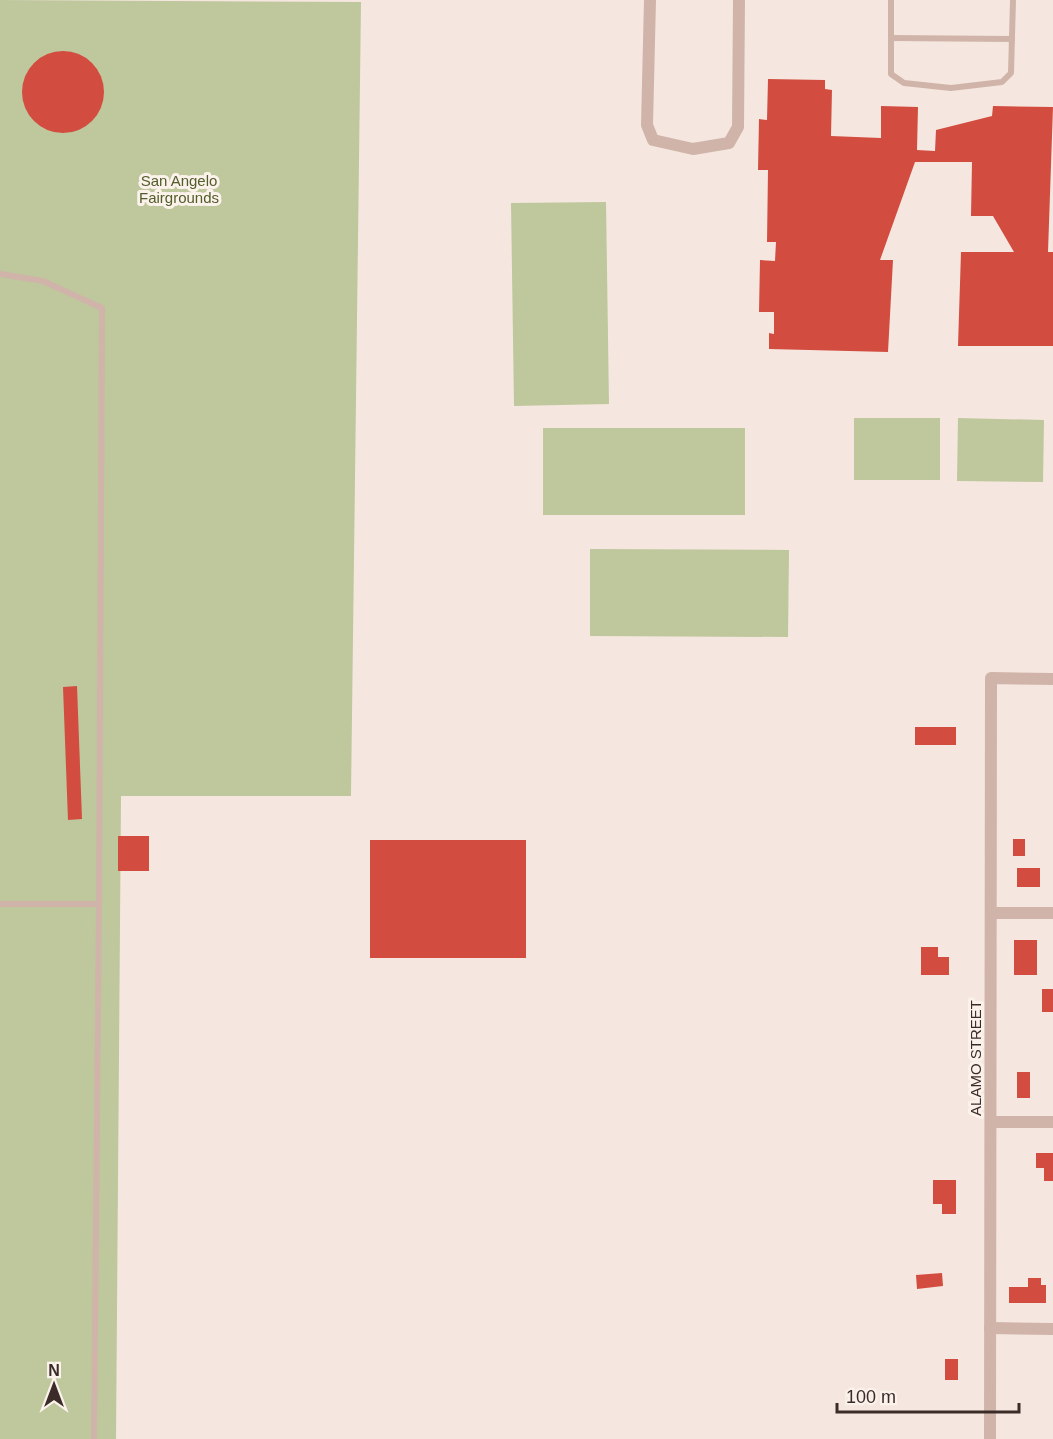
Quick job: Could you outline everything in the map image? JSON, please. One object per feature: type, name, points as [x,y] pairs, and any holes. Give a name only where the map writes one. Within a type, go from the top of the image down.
[{"type":"street","points":[[650,0],[647,125],[653,140],[693,149],[729,143],[738,127],[739,0]]},
{"type":"street","name":"ALAMO STREET","points":[[990,1439],[992,678],[1053,679]]},
{"type":"street","points":[[991,913],[1053,914]]},
{"type":"street","points":[[991,1122],[1053,1122]]},
{"type":"street","points":[[990,1328],[1053,1329]]},
{"type":"lane","points":[[891,0],[891,74],[904,83],[951,88],[1002,82],[1011,73],[1013,0]]},
{"type":"lane","points":[[891,38],[1012,39]]},
{"type":"lane","points":[[0,274],[43,281],[102,308],[94,1439]]},
{"type":"lane","points":[[0,904],[99,904]]},
{"type":"green space","name":"San Angelo Fairgrounds","points":[[0,0],[361,2],[351,796],[121,796],[116,1439],[0,1439]]},
{"type":"green space","points":[[606,202],[609,404],[514,406],[511,203]]},
{"type":"green space","points":[[854,418],[940,418],[940,480],[854,480]]},
{"type":"green space","points":[[958,418],[1044,420],[1043,482],[957,481]]},
{"type":"green space","points":[[543,428],[745,428],[745,515],[543,515]]},
{"type":"green space","points":[[590,549],[789,550],[788,637],[590,636]]},
{"type":"building","points":[[63,51],[79,54],[92,63],[101,76],[104,92],[101,108],[92,121],[79,130],[63,133],[47,130],[34,121],[25,108],[22,92],[25,76],[34,63],[47,54]]},
{"type":"building","points":[[768,79],[825,80],[825,89],[832,90],[831,136],[881,138],[881,106],[918,107],[917,150],[935,151],[936,130],[992,116],[993,106],[1053,107],[1048,252],[1053,252],[1053,346],[958,346],[961,252],[1014,252],[993,216],[971,216],[972,162],[915,162],[880,260],[893,260],[888,352],[769,349],[769,333],[774,334],[774,312],[759,312],[760,260],[775,261],[776,242],[767,242],[768,170],[758,170],[759,119],[767,120]]},
{"type":"building","points":[[77,686],[82,819],[68,820],[63,687]]},
{"type":"building","points":[[915,727],[956,727],[956,745],[915,745]]},
{"type":"building","points":[[118,836],[149,836],[149,871],[118,871]]},
{"type":"building","points":[[1013,839],[1025,839],[1025,856],[1013,856]]},
{"type":"building","points":[[370,840],[526,840],[526,958],[370,958]]},
{"type":"building","points":[[1017,868],[1040,868],[1040,887],[1017,887]]},
{"type":"building","points":[[1014,940],[1037,940],[1037,975],[1014,975]]},
{"type":"building","points":[[921,947],[938,947],[938,957],[949,957],[949,975],[921,975]]},
{"type":"building","points":[[1042,989],[1053,989],[1053,1012],[1042,1012]]},
{"type":"building","points":[[1017,1072],[1030,1072],[1030,1098],[1017,1098]]},
{"type":"building","points":[[1036,1153],[1053,1153],[1053,1181],[1044,1181],[1044,1168],[1036,1168]]},
{"type":"building","points":[[933,1180],[956,1180],[956,1214],[942,1214],[942,1204],[933,1204]]},
{"type":"building","points":[[942,1273],[943,1286],[917,1289],[916,1275]]},
{"type":"building","points":[[1028,1278],[1041,1278],[1041,1285],[1046,1285],[1046,1303],[1009,1303],[1009,1287],[1028,1287]]},
{"type":"building","points":[[945,1359],[958,1359],[958,1380],[945,1380]]}]
